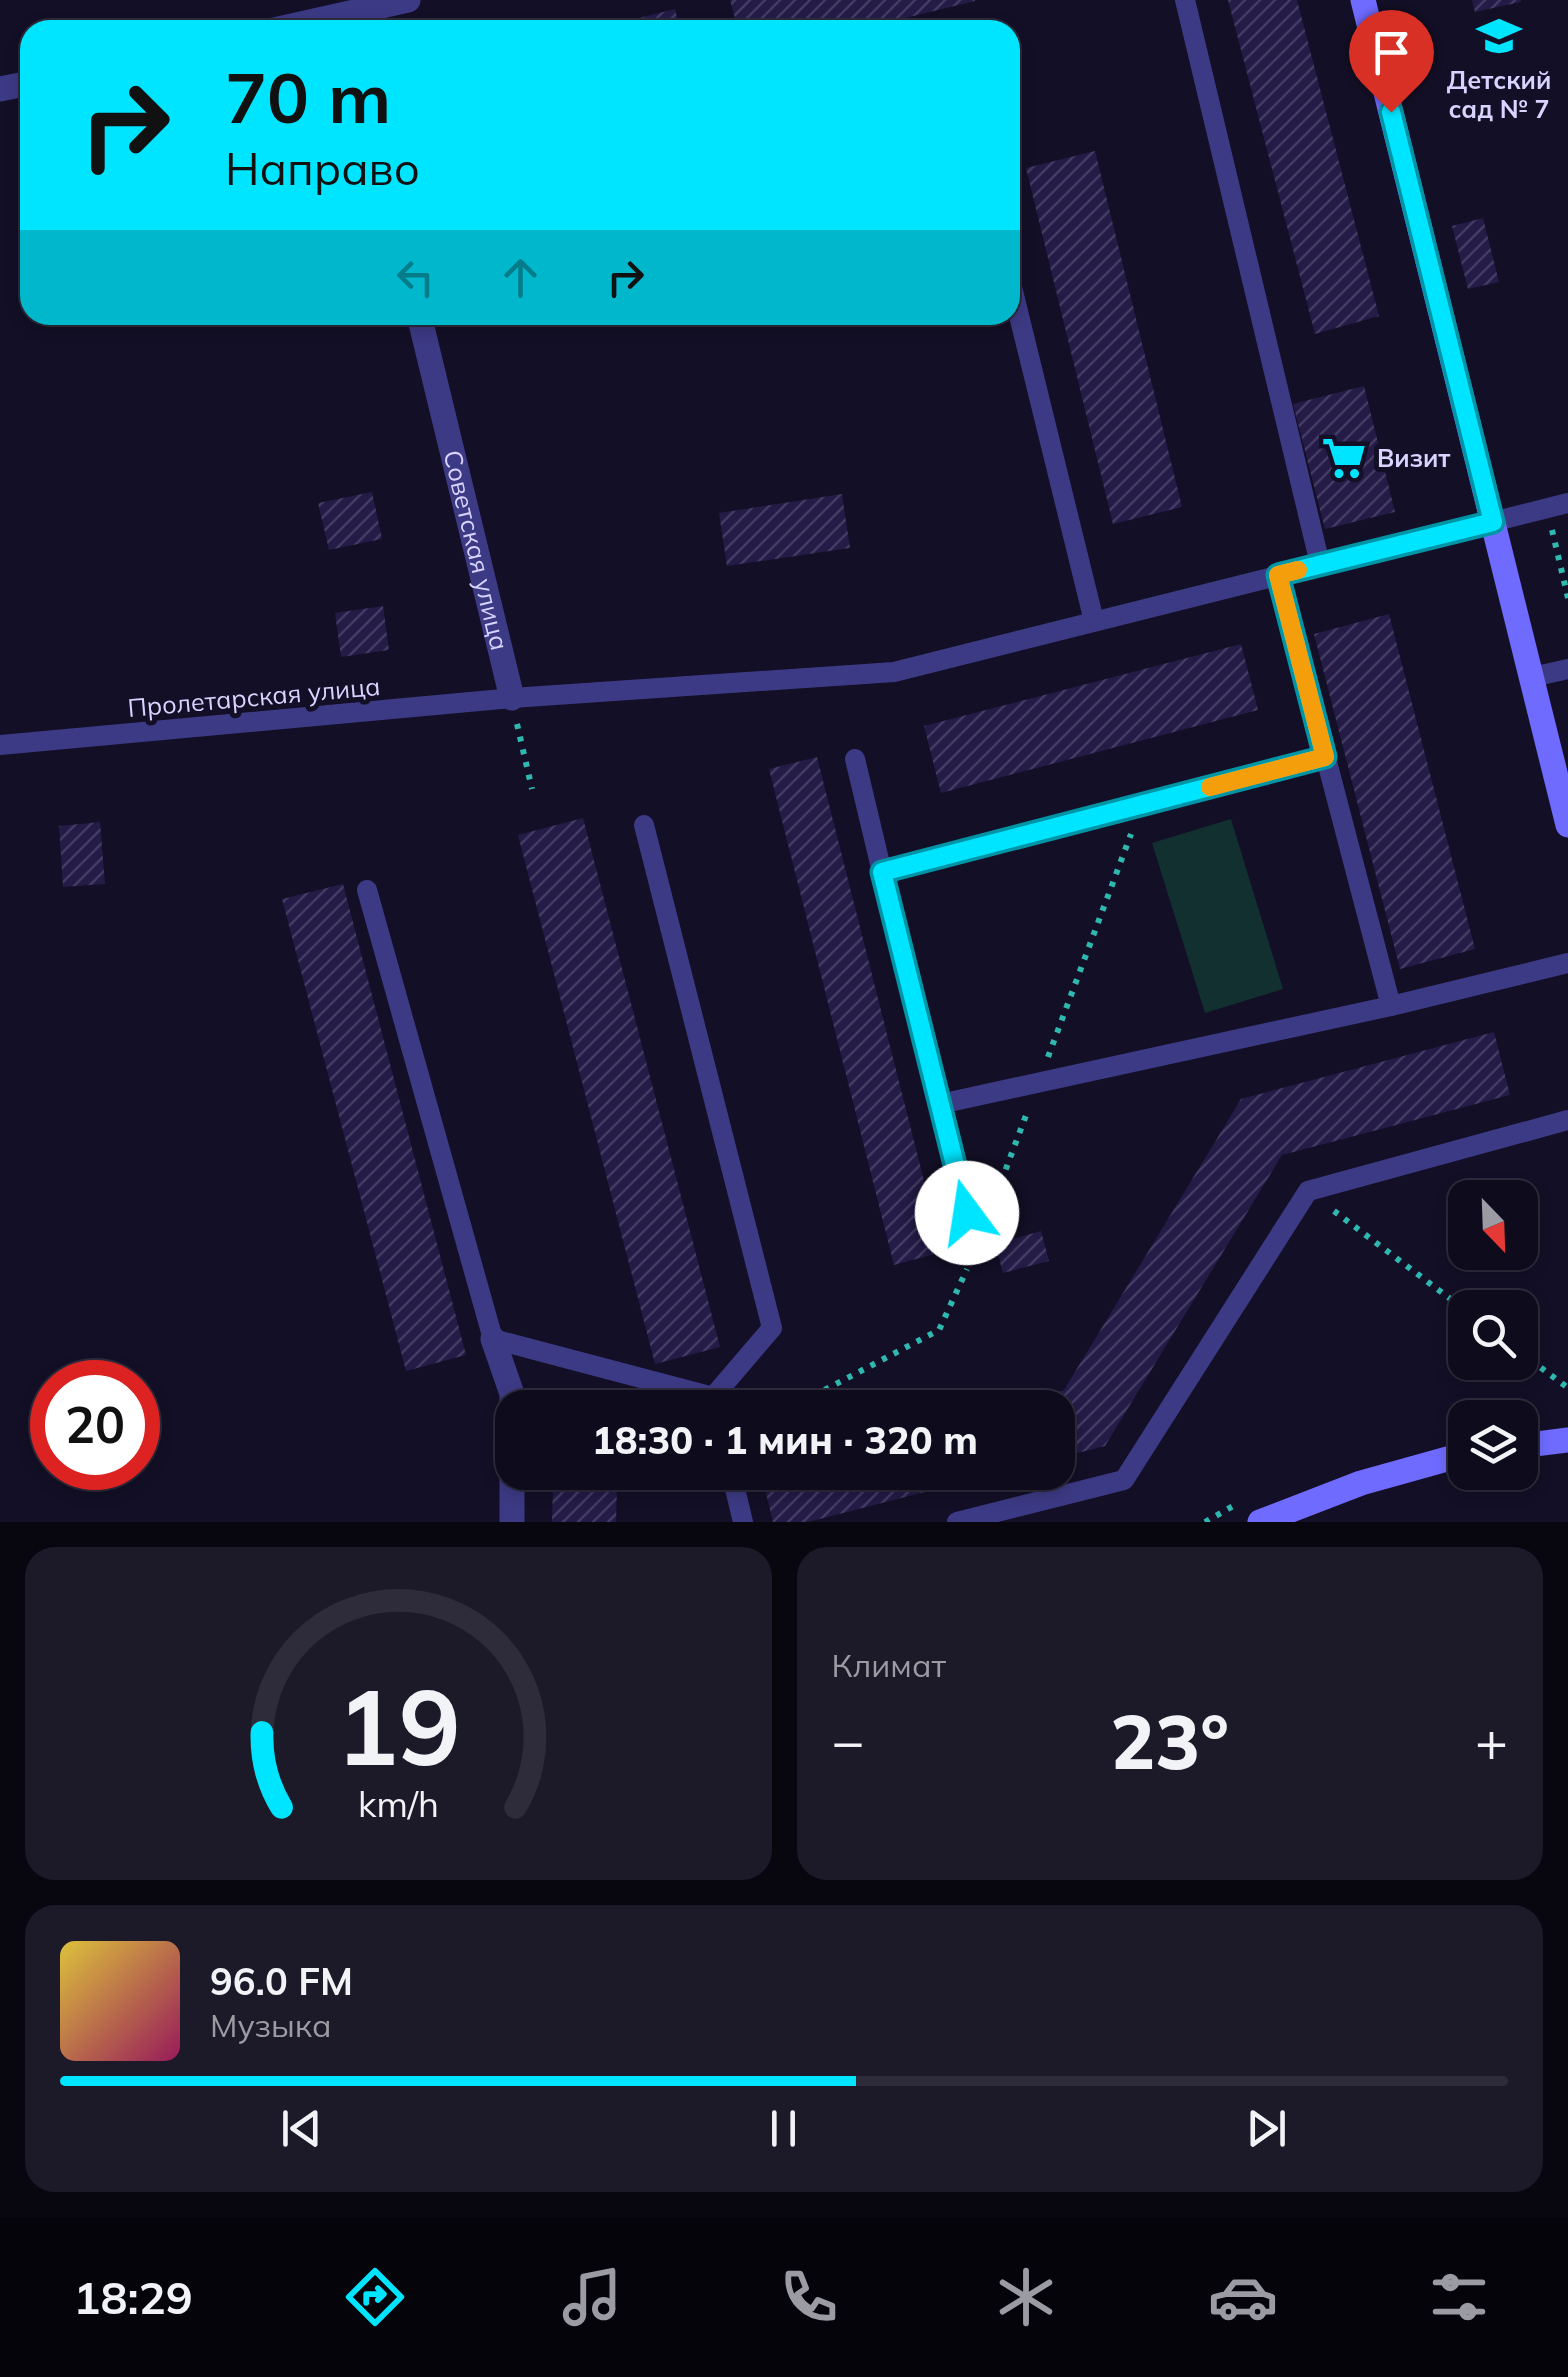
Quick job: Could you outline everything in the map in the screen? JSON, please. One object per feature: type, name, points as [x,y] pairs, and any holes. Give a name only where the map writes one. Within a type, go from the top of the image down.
[{"type":"main road","points":[[1363,0],[1568,825]]},
{"type":"main road","points":[[1538,1444],[1568,1440]]},
{"type":"main road","points":[[1260,1522],[1361,1484],[1448,1459]]},
{"type":"street","points":[[347,15],[408,0]]},
{"type":"street","name":"Советская улица","points":[[421,325],[512,698]]},
{"type":"street","points":[[493,1339],[512,1394],[512,1522]]},
{"type":"lane","points":[[1186,0],[1320,564]]},
{"type":"lane","points":[[1020,319],[1094,621]]},
{"type":"lane","name":"Пролетарская улица","points":[[0,745],[512,698],[894,672],[1568,503]]},
{"type":"lane","points":[[1278,575],[1391,1006]]},
{"type":"lane","points":[[1532,677],[1568,669]]},
{"type":"lane","points":[[882,872],[1325,757]]},
{"type":"lane","points":[[855,759],[976,1249]]},
{"type":"lane","points":[[644,826],[772,1328],[723,1390]]},
{"type":"lane","points":[[367,890],[493,1339],[672,1390]]},
{"type":"lane","points":[[940,1104],[1391,1006],[1568,963]]},
{"type":"lane","points":[[957,1522],[1124,1480],[1308,1191],[1568,1120]]},
{"type":"lane","points":[[735,1490],[742,1522]]},
{"type":"path","points":[[1550,524],[1568,598]]},
{"type":"path","points":[[512,698],[532,789]]},
{"type":"path","points":[[824,1390],[939,1330],[976,1249],[1142,805]]},
{"type":"path","points":[[1308,1191],[1448,1297]]},
{"type":"path","points":[[1538,1366],[1568,1388]]},
{"type":"green space","points":[[1231,819],[1283,989],[1205,1013],[1152,843]]},
{"type":"building","points":[[730,0],[975,0],[897,20],[735,20]]},
{"type":"building","points":[[1228,0],[1297,0],[1379,316],[1315,334]]},
{"type":"building","points":[[1472,0],[1521,0],[1521,2],[1475,12]]},
{"type":"building","points":[[675,9],[678,20],[631,20]]},
{"type":"building","points":[[1095,151],[1182,507],[1113,524],[1026,168]]},
{"type":"building","points":[[1483,218],[1499,282],[1468,289],[1452,226]]},
{"type":"building","name":"Визит","points":[[1364,386],[1395,512],[1325,529],[1293,404]]},
{"type":"building","points":[[372,492],[382,539],[329,550],[318,503]]},
{"type":"building","points":[[842,494],[850,548],[727,566],[719,513]]},
{"type":"building","points":[[383,606],[389,650],[341,657],[335,613]]},
{"type":"building","points":[[1389,614],[1475,949],[1400,969],[1314,634]]},
{"type":"building","points":[[1241,644],[1258,710],[941,793],[924,726]]},
{"type":"building","points":[[817,757],[942,1252],[894,1265],[769,769]]},
{"type":"building","points":[[583,818],[720,1347],[655,1364],[518,835]]},
{"type":"building","points":[[100,822],[105,884],[63,887],[59,826]]},
{"type":"building","points":[[343,884],[466,1355],[406,1371],[282,899]]},
{"type":"building","points":[[1494,1032],[1510,1095],[1282,1155],[1105,1446],[1075,1454],[1075,1390],[1064,1390],[1241,1099]]},
{"type":"building","points":[[1041,1231],[1049,1261],[1003,1273],[995,1244]]},
{"type":"building","points":[[553,1490],[617,1490],[616,1522],[552,1522]]},
{"type":"building","points":[[765,1490],[933,1490],[808,1522],[773,1522]]},
{"type":"slow traffic","points":[[1210,787],[1325,757],[1278,575],[1298,570]]},
{"type":"place","name":"Детский сад № 7","points":[[1499,36]]},
{"type":"place","name":"Визит","points":[[1344,458]]},
{"type":"route","points":[[967,1213],[882,872],[1325,757],[1278,575],[1493,522],[1391,112]]}]
